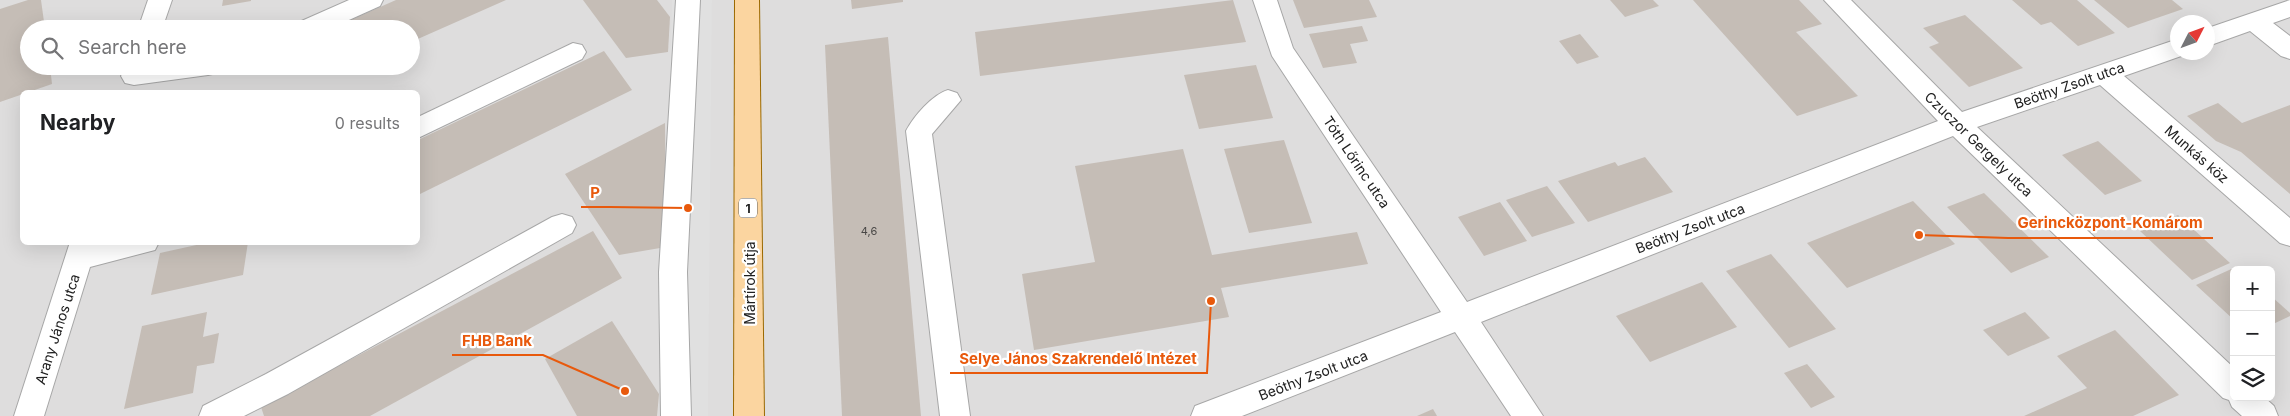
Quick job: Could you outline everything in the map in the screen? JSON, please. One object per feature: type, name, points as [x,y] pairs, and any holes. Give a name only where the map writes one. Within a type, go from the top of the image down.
[{"type":"main road","name":"Mártírok útja","points":[[747,0],[749,416]]},
{"type":"street","points":[[153,20],[160,0]]},
{"type":"street","points":[[326,20],[371,0]]},
{"type":"street","points":[[676,416],[673,272],[688,0]]},
{"type":"street","name":"Tóth Lőrinc utca","points":[[1265,0],[1281,50],[1528,416]]},
{"type":"street","name":"Czuczor Gergely utca","points":[[1836,0],[1957,124],[2230,384]]},
{"type":"street","points":[[2215,35],[2290,8]]},
{"type":"street","points":[[2254,21],[2290,50]]},
{"type":"street","name":"Beöthy Zsolt utca","points":[[1206,416],[1957,124],[2170,51]]},
{"type":"street","points":[[420,127],[573,52]]},
{"type":"street","name":"Munkás köz","points":[[2103,73],[2290,235]]},
{"type":"street","points":[[133,78],[152,75]]},
{"type":"street","points":[[948,100],[920,131],[955,416]]},
{"type":"street","points":[[214,416],[277,384],[562,224]]},
{"type":"street","points":[[82,250],[121,245]]},
{"type":"street","name":"Arany János utca","points":[[29,416],[82,250]]},
{"type":"street","points":[[2248,401],[2263,416]]},
{"type":"shaded area","points":[[0,0],[2290,0],[2290,416],[0,416]]},
{"type":"shaded area","points":[[672,0],[712,0],[708,416],[660,416]]},
{"type":"building","points":[[28,0],[41,0],[44,20],[20,20],[20,75],[51,75],[52,84],[35,90],[20,90],[20,95],[0,102],[0,9]]},
{"type":"building","points":[[223,0],[251,0],[251,1],[222,6]]},
{"type":"building","points":[[396,0],[506,0],[420,38],[420,20],[351,20]]},
{"type":"building","points":[[583,0],[657,0],[670,17],[668,52],[626,58]]},
{"type":"building","points":[[851,0],[903,0],[903,2],[852,9]]},
{"type":"building","points":[[1233,0],[1246,42],[980,76],[975,32]]},
{"type":"building","points":[[1293,0],[1369,0],[1377,17],[1304,28]]},
{"type":"building","points":[[1610,0],[1653,0],[1659,6],[1625,17]]},
{"type":"building","points":[[1693,0],[1799,0],[1822,24],[1796,32],[1858,96],[1797,116]]},
{"type":"building","points":[[2012,0],[2077,0],[2115,33],[2078,46],[2051,22],[2041,25]]},
{"type":"building","points":[[2094,0],[2172,0],[2183,9],[2128,28]]},
{"type":"building","points":[[1965,15],[2023,68],[1969,87],[1929,47],[1939,43],[1923,28]]},
{"type":"building","points":[[1362,26],[1368,41],[1350,44],[1357,63],[1323,68],[1309,34]]},
{"type":"building","points":[[1580,34],[1599,57],[1577,64],[1559,41]]},
{"type":"building","points":[[888,37],[921,416],[842,416],[825,45]]},
{"type":"building","points":[[604,51],[632,90],[420,194],[420,139]]},
{"type":"building","points":[[1256,65],[1273,118],[1199,129],[1184,75]]},
{"type":"building","points":[[2218,103],[2242,123],[2290,105],[2290,194],[2241,152],[2216,141],[2187,116]]},
{"type":"building","points":[[665,123],[666,247],[619,255],[565,174]]},
{"type":"building","points":[[1284,140],[1312,223],[1249,233],[1224,149]]},
{"type":"building","points":[[2098,141],[2142,181],[2105,195],[2062,155]]},
{"type":"building","points":[[1183,149],[1212,255],[1357,232],[1368,264],[1221,288],[1229,317],[1034,350],[1022,274],[1095,262],[1075,166]]},
{"type":"building","points":[[1645,157],[1673,192],[1588,222],[1558,181],[1615,162],[1618,166]]},
{"type":"building","points":[[1547,186],[1575,223],[1532,237],[1506,200]]},
{"type":"building","points":[[1984,193],[2049,257],[2011,273],[1947,207]]},
{"type":"building","points":[[1913,201],[1955,244],[1847,288],[1807,243]]},
{"type":"building","points":[[1500,202],[1527,241],[1484,256],[1458,217]]},
{"type":"building","points":[[2178,215],[2230,263],[2192,280],[2140,231]]},
{"type":"building","points":[[593,231],[622,278],[370,416],[264,416],[261,407]]},
{"type":"building","points":[[196,245],[248,245],[243,275],[151,295],[160,253]]},
{"type":"building","points":[[1771,254],[1836,329],[1789,348],[1726,271]]},
{"type":"building","points":[[2230,270],[2230,316],[2196,285]]},
{"type":"building","points":[[1702,282],[1737,327],[1650,362],[1616,316]]},
{"type":"building","points":[[2275,300],[2290,313],[2290,316],[2275,323]]},
{"type":"building","points":[[207,312],[203,337],[219,333],[214,363],[197,366],[193,393],[124,409],[142,326]]},
{"type":"building","points":[[2025,312],[2050,338],[2008,356],[1983,330]]},
{"type":"building","points":[[612,321],[659,394],[657,416],[577,416],[545,359]]},
{"type":"building","points":[[2115,330],[2179,395],[2133,416],[2024,416],[2087,388],[2057,356]]},
{"type":"building","points":[[1807,364],[1835,397],[1811,408],[1784,373]]},
{"type":"building","points":[[1433,409],[1437,416],[1417,416]]},
{"type":"place","name":"P","points":[[688,208]]},
{"type":"place","name":"Gerincközpont-Komárom","points":[[1919,235]]},
{"type":"place","name":"Selye János Szakrendelő Intézet","points":[[1211,301]]},
{"type":"place","name":"FHB Bank","points":[[625,391]]}]
